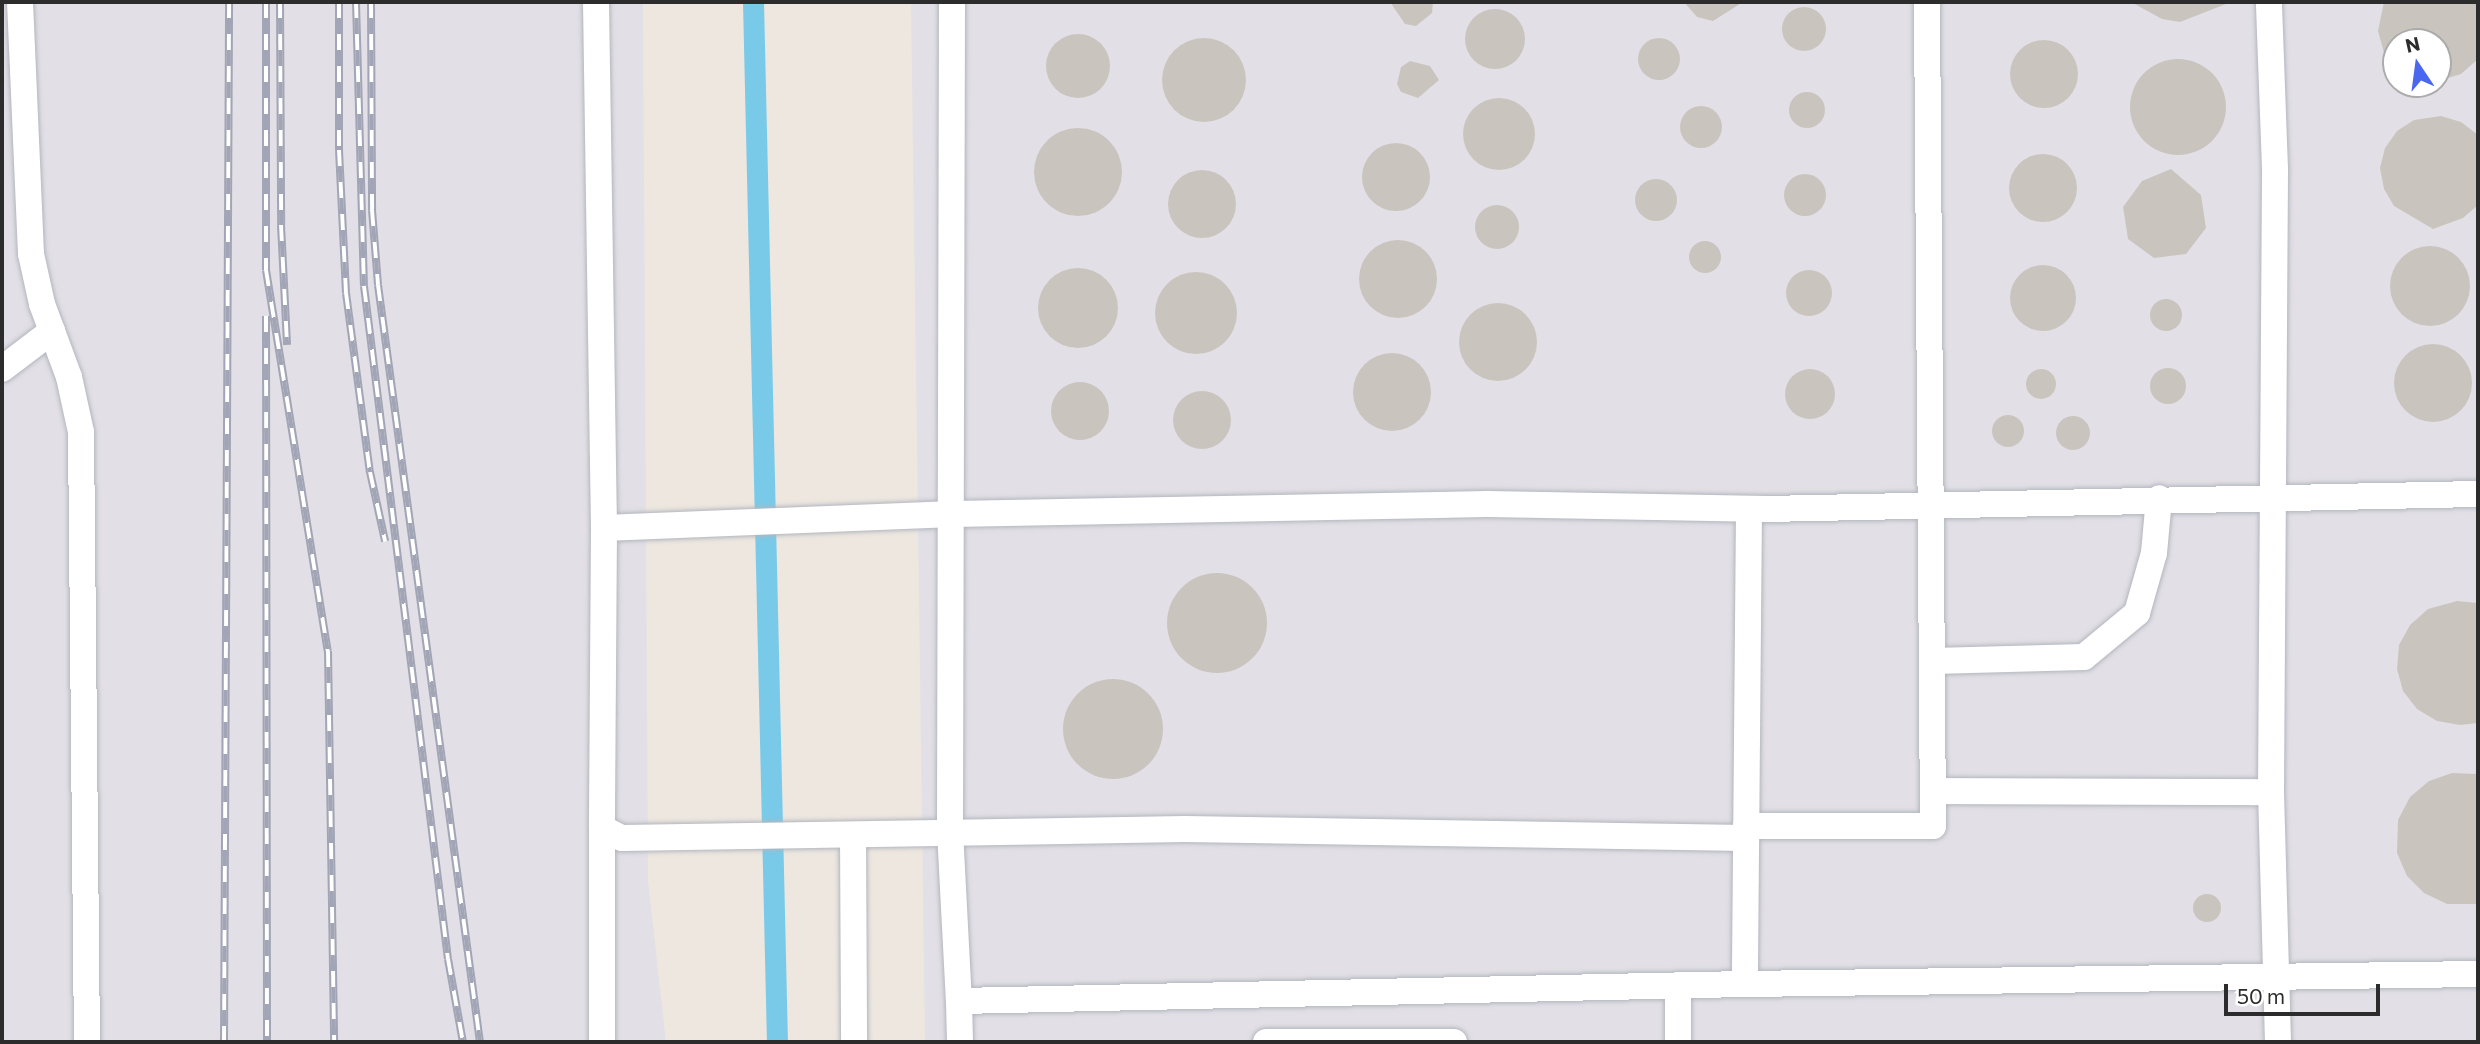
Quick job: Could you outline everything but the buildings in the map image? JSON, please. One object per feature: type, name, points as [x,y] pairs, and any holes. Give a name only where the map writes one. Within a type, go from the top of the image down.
[{"type":"street","points":[[20,2],[11,45],[31,254],[52,331],[69,377],[80,432],[87,1042]]},
{"type":"street","points":[[596,2],[604,528],[602,1042]]},
{"type":"street","points":[[951,2],[953,513],[950,831],[960,1042]]},
{"type":"street","points":[[602,828],[622,838],[1185,829],[1746,832],[1933,826],[1927,2]]},
{"type":"street","points":[[2269,2],[2276,169],[2271,792],[2278,1042]]},
{"type":"street","points":[[2,369],[52,331]]},
{"type":"street","points":[[604,528],[953,513],[1488,504],[1749,509],[2273,495],[2478,494]]},
{"type":"street","points":[[1933,661],[2084,657],[2137,613],[2154,553],[2159,498]]},
{"type":"street","points":[[1745,984],[1749,509]]},
{"type":"street","points":[[1933,791],[2271,792]]},
{"type":"street","points":[[853,835],[854,1042]]},
{"type":"street","points":[[959,1001],[1678,985],[2277,980],[2478,974]]},
{"type":"street","points":[[1678,985],[1678,1042]]},
{"type":"street","points":[[1266,1042],[1454,1042]]},
{"type":"shaded area","points":[[2,2],[643,2],[648,880],[666,1042],[2,1042]]},
{"type":"shaded area","points":[[911,2],[2478,2],[2478,1042],[925,1042]]},
{"type":"waterway","points":[[753,2],[777,1042]]},
{"type":"railway","points":[[224,1042],[229,2]]},
{"type":"railway","points":[[266,2],[266,270],[328,651],[334,1042]]},
{"type":"railway","points":[[280,2],[281,225],[287,345]]},
{"type":"railway","points":[[339,2],[339,150],[346,293],[370,472],[385,541]]},
{"type":"railway","points":[[356,2],[364,286],[448,959],[463,1042]]},
{"type":"railway","points":[[371,2],[372,210],[378,285],[480,1042]]},
{"type":"railway","points":[[266,316],[267,1042]]}]
